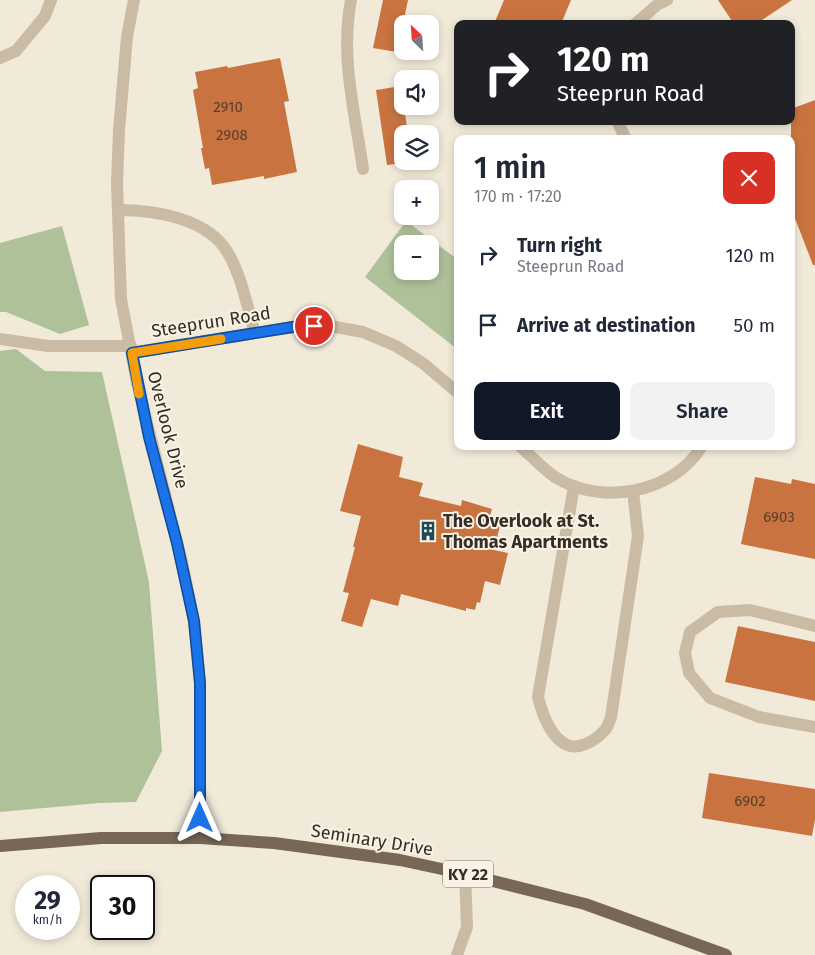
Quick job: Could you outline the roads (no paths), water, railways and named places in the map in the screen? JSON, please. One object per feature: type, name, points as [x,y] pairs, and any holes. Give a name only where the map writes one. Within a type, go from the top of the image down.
[{"type":"main road","name":"Seminary Drive","points":[[0,846],[101,838],[200,838],[274,844],[391,859],[465,874],[585,904],[726,955]]},
{"type":"street","points":[[0,58],[16,51],[45,16],[51,0]]},
{"type":"street","name":"Overlook Drive","points":[[133,0],[127,37],[119,130],[117,183],[121,299],[147,428],[177,543],[194,621],[200,683],[200,838]]},
{"type":"street","points":[[351,0],[348,20],[347,63],[363,170]]},
{"type":"street","points":[[640,20],[666,0]]},
{"type":"street","points":[[118,210],[142,210],[162,214],[195,225],[209,232],[220,241],[228,252],[236,270],[255,333]]},
{"type":"street","name":"Steeprun Road","points":[[0,339],[48,346],[131,350],[299,326],[330,326],[363,332],[396,346],[424,364],[454,390]]},
{"type":"street","points":[[525,450],[555,477],[574,486],[604,493],[633,491],[658,483],[679,471],[700,450]]},
{"type":"street","points":[[574,486],[538,696],[543,716],[554,733],[566,744],[579,746],[592,741],[606,730],[611,717],[638,536],[633,491]]},
{"type":"street","points":[[815,626],[750,610],[718,612],[690,632],[685,653],[690,673],[710,698],[759,717],[815,728]]},
{"type":"street","points":[[457,955],[467,927],[465,874]]},
{"type":"place","name":"The Overlook at St. Thomas Apartments","points":[[428,531]]}]
